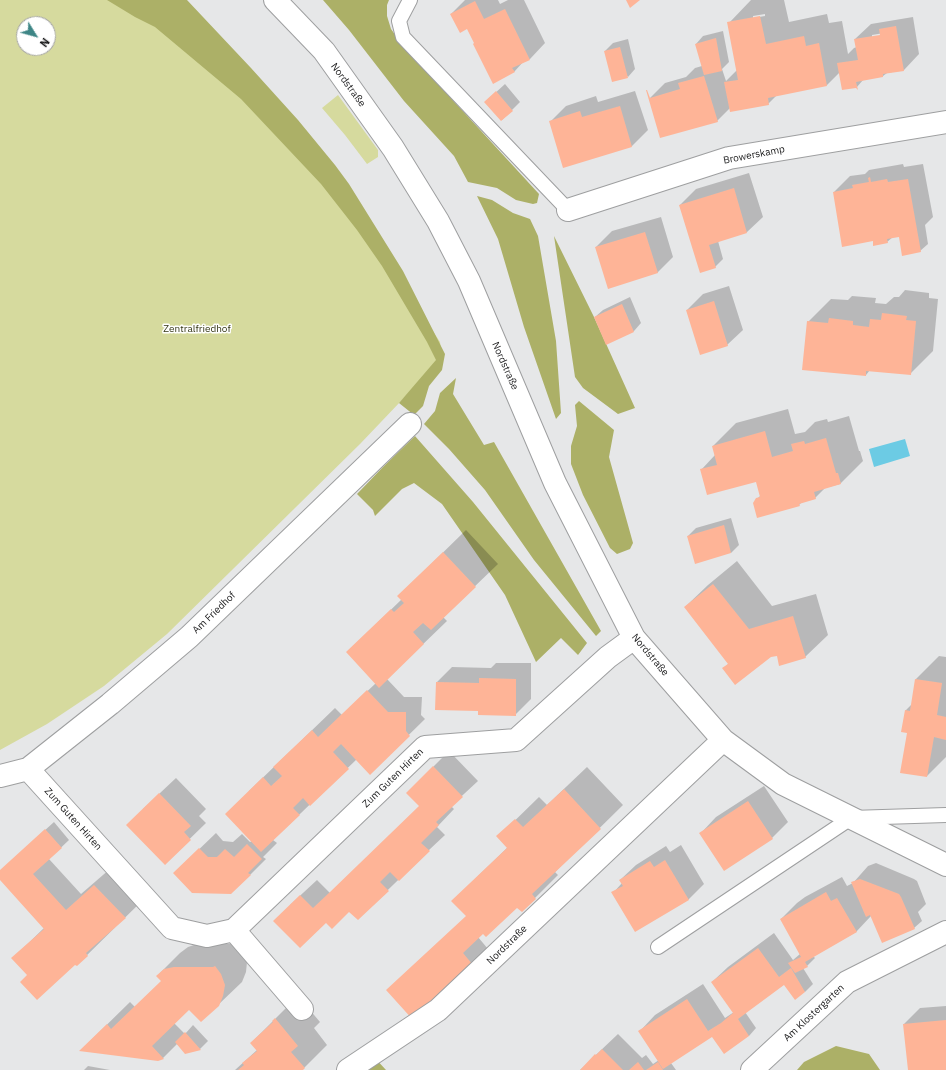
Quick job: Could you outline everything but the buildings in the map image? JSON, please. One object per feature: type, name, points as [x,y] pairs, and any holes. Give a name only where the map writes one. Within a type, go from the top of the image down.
[{"type":"street","name":"Nordstraße","points":[[275,0],[324,51],[393,148],[438,220],[469,281],[555,483],[634,638],[722,740],[783,784],[946,865]]},
{"type":"street","name":"Browerskamp","points":[[568,210],[729,158],[946,122]]},
{"type":"street","name":"Am Friedhof","points":[[0,776],[28,769],[110,704],[189,637],[410,424]]},
{"type":"street","name":"Zum Guten Hirten","points":[[28,769],[172,928],[207,936],[234,930],[425,747],[516,740],[608,657],[634,638]]},
{"type":"street","name":"Nordstraße","points":[[348,1070],[438,1010],[722,740]]},
{"type":"street","points":[[234,930],[302,1009]]},
{"type":"street","name":"Am Klostergarten","points":[[752,1070],[847,982],[946,932]]},
{"type":"lane","points":[[410,0],[399,21],[403,37],[568,210]]},
{"type":"lane","points":[[658,947],[851,818],[946,815]]},
{"type":"green space","name":"Zentralfriedhof","points":[[0,0],[184,0],[299,127],[440,342],[442,358],[360,444],[167,634],[104,686],[47,724],[0,750]]},
{"type":"green space","points":[[107,0],[187,0],[298,120],[335,165],[349,184],[403,271],[445,354],[442,370],[429,386],[423,406],[414,415],[399,403],[436,360],[382,266],[357,230],[321,184],[241,99],[155,27]]},
{"type":"green space","points":[[323,0],[389,0],[387,5],[387,16],[391,29],[403,46],[539,194],[537,203],[533,204],[516,200],[497,188],[468,182],[454,156],[404,101],[349,30]]},
{"type":"green space","points":[[338,95],[378,150],[378,157],[367,164],[322,108]]},
{"type":"green space","points":[[477,196],[492,200],[513,213],[530,219],[538,236],[556,341],[561,413],[556,419],[524,327],[498,239]]},
{"type":"green space","points":[[554,236],[594,317],[635,408],[618,414],[583,388],[575,377]]},
{"type":"green space","points":[[456,378],[453,394],[484,445],[494,442],[601,631],[596,636],[534,560],[485,490],[449,449],[424,424],[435,411],[440,393]]},
{"type":"green space","points":[[579,401],[614,430],[609,457],[633,543],[630,549],[617,554],[610,548],[583,495],[571,464],[571,446],[577,426],[575,405]]},
{"type":"green space","points":[[415,436],[473,502],[587,643],[578,655],[561,638],[536,662],[505,595],[442,504],[414,483],[402,489],[375,516],[373,510],[357,494]]},
{"type":"green space","points":[[836,1046],[869,1054],[880,1070],[797,1070],[804,1062]]},
{"type":"green space","points":[[374,1057],[386,1070],[361,1070]]},
{"type":"water","points":[[905,439],[910,456],[874,467],[869,449]]}]
